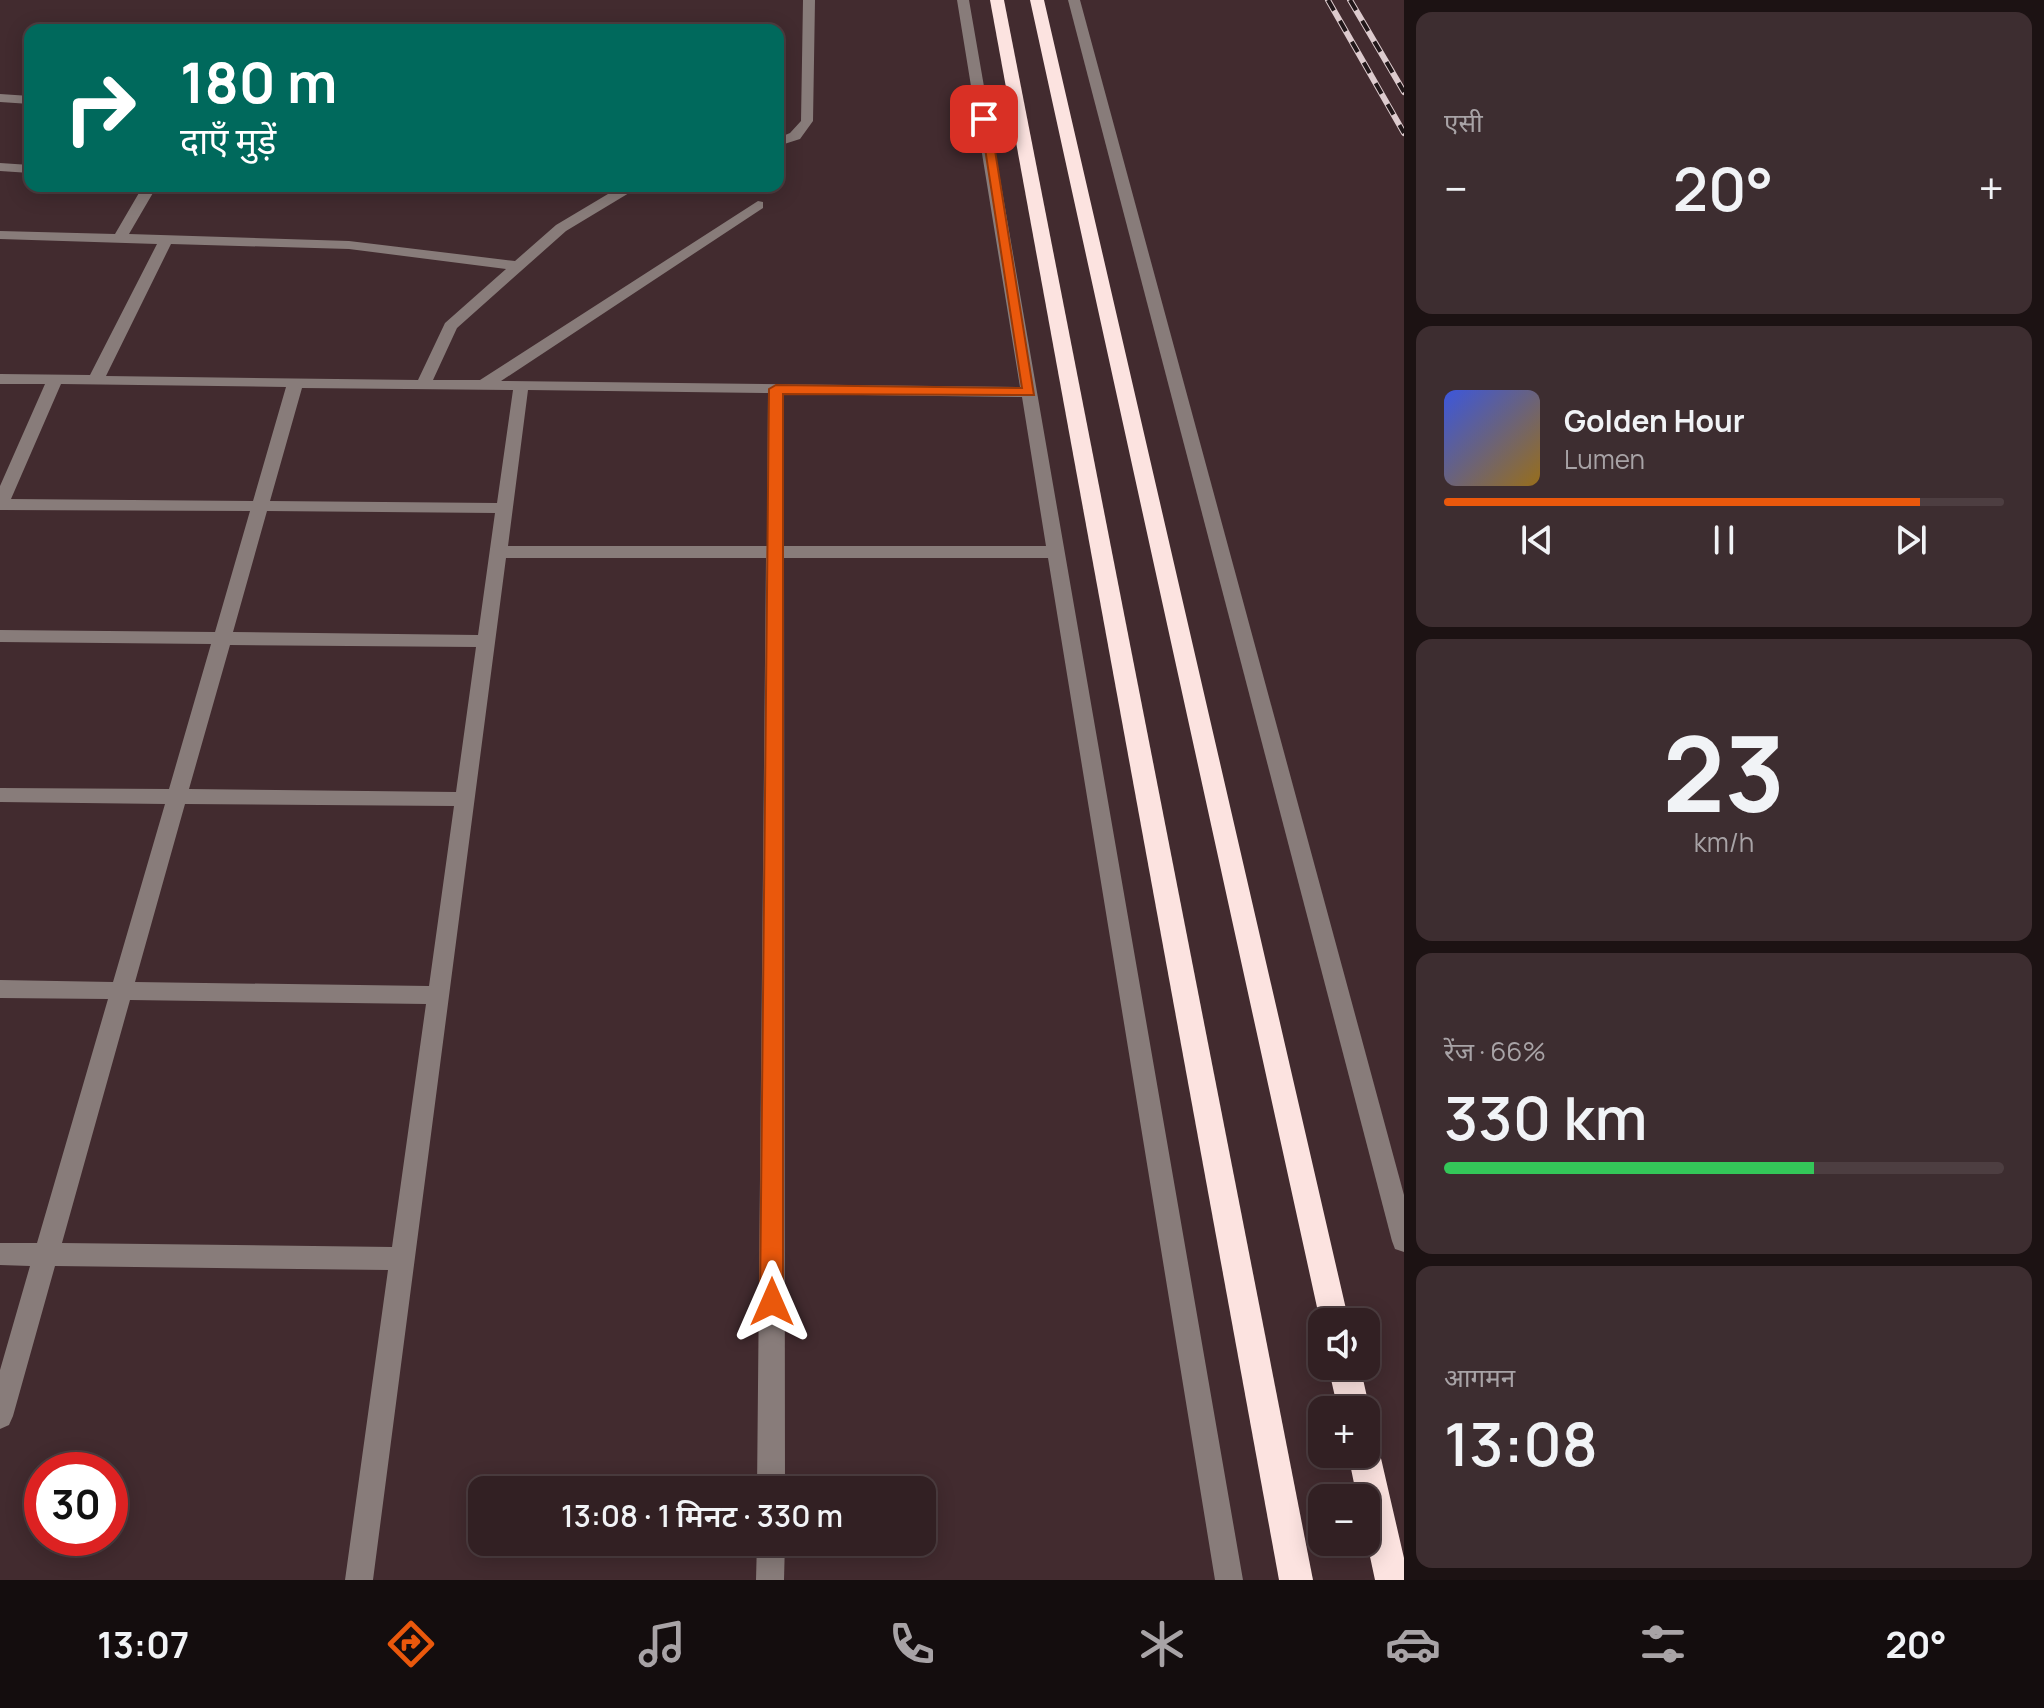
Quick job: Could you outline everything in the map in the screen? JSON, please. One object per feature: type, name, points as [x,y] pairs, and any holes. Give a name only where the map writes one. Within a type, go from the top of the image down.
[{"type":"highway","points":[[997,0],[1296,1580]]},
{"type":"highway","points":[[1037,0],[1331,1308]]},
{"type":"highway","points":[[1367,1468],[1392,1580]]},
{"type":"street","points":[[784,140],[795,136],[807,121],[809,0]]},
{"type":"street","points":[[963,0],[1053,552],[1229,1580]]},
{"type":"street","points":[[1074,0],[1404,1241]]},
{"type":"street","points":[[0,98],[24,100]]},
{"type":"street","points":[[0,167],[24,169]]},
{"type":"street","points":[[120,238],[147,192]]},
{"type":"street","points":[[423,385],[450,326],[561,228],[621,192]]},
{"type":"street","points":[[484,385],[758,205]]},
{"type":"street","points":[[0,235],[349,245],[516,266]]},
{"type":"street","points":[[96,380],[166,240]]},
{"type":"street","points":[[0,379],[1029,392]]},
{"type":"street","points":[[55,380],[0,504],[505,508]]},
{"type":"street","points":[[0,1416],[295,383]]},
{"type":"street","points":[[359,1580],[521,386]]},
{"type":"street","points":[[771,1476],[776,389]]},
{"type":"street","points":[[499,552],[1053,552]]},
{"type":"street","points":[[0,636],[487,641]]},
{"type":"street","points":[[0,795],[465,799]]},
{"type":"street","points":[[0,989],[438,995]]},
{"type":"street","points":[[0,1254],[402,1259]]},
{"type":"street","points":[[770,1580],[771,1556]]},
{"type":"railway","points":[[1328,0],[1404,133]]},
{"type":"railway","points":[[1350,0],[1404,92]]},
{"type":"route","points":[[772,1302],[776,389],[1029,392],[984,119]]}]
